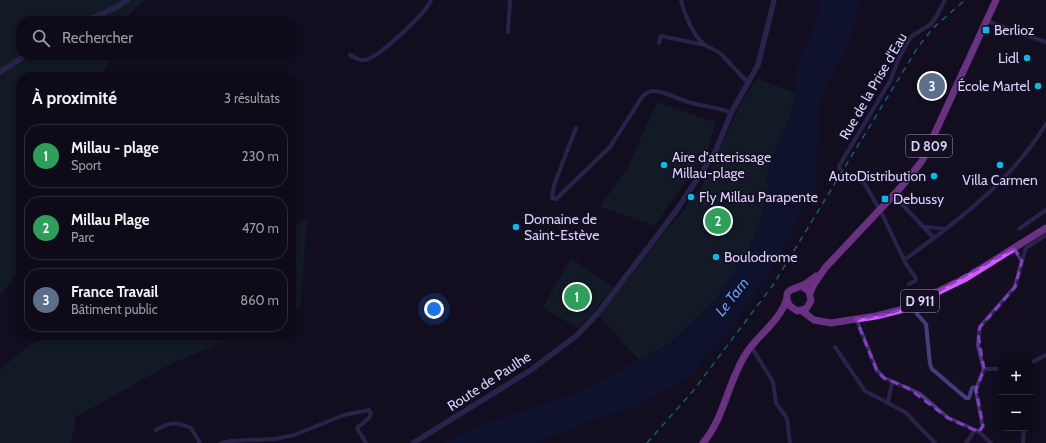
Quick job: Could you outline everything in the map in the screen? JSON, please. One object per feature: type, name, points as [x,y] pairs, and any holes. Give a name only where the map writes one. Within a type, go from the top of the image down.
[{"type":"main road","name":"D 809","points":[[810,293],[814,284],[825,268],[894,196],[922,160],[996,0]]},
{"type":"main road","name":"D 911","points":[[798,310],[814,320],[831,323],[888,314],[915,304],[966,278],[1046,228]]},
{"type":"main road","name":"D 809","points":[[801,286],[825,268]]},
{"type":"main road","points":[[775,321],[791,289],[801,286],[810,293],[810,305],[813,314],[822,321]]},
{"type":"main road","points":[[787,298],[788,305],[798,310]]},
{"type":"main road","points":[[703,443],[714,426],[744,358],[751,346],[775,321],[785,313],[810,305]]},
{"type":"street","points":[[98,16],[110,11],[127,0]]},
{"type":"street","points":[[350,56],[358,59],[368,59],[390,45],[427,8],[430,0]]},
{"type":"street","points":[[508,32],[510,0]]},
{"type":"street","points":[[681,0],[688,20],[697,36],[705,46]]},
{"type":"street","name":"Route de Paulhe","points":[[413,443],[508,385],[576,336],[614,293],[696,182],[715,152],[731,113],[750,83],[760,58],[774,0]]},
{"type":"street","name":"Rue de la Prise d'Eau","points":[[840,169],[839,166],[890,81],[898,58],[906,45],[912,36],[931,24],[945,0]]},
{"type":"street","points":[[987,21],[1046,42]]},
{"type":"street","points":[[659,43],[661,36],[714,48],[722,54],[740,76],[750,83]]},
{"type":"street","points":[[0,72],[18,60]]},
{"type":"street","points":[[576,128],[554,185],[552,198],[556,199],[610,147],[646,93],[652,91],[691,103],[719,107],[731,113]]},
{"type":"street","points":[[904,260],[945,230],[978,202],[1025,154],[1046,124]]},
{"type":"street","points":[[848,174],[864,183],[880,210],[904,260],[916,278],[915,281],[909,284]]},
{"type":"street","points":[[894,196],[926,227],[934,238]]},
{"type":"street","points":[[1019,230],[1046,210]]},
{"type":"street","points":[[926,227],[945,230]]},
{"type":"street","points":[[966,443],[983,426],[978,403],[977,387],[984,369],[978,345],[980,327],[1015,287],[1026,248],[1046,235]]},
{"type":"street","points":[[1014,248],[1022,261]]},
{"type":"street","points":[[927,303],[918,308],[917,314],[926,324],[932,369],[966,398],[969,398],[972,388],[977,387]]},
{"type":"street","points":[[856,319],[877,370],[892,383],[920,394],[948,418],[977,431],[991,443]]},
{"type":"street","points":[[751,346],[773,382],[776,403],[787,418],[790,443]]},
{"type":"street","points":[[835,347],[865,391],[905,412],[935,443]]},
{"type":"street","points":[[1034,361],[1046,355]]},
{"type":"street","points":[[984,369],[998,369]]},
{"type":"street","points":[[888,402],[892,383]]},
{"type":"street","points":[[221,443],[231,441],[275,439],[294,435],[344,415],[369,410],[371,413],[369,418],[357,428],[366,443]]},
{"type":"street","points":[[156,430],[167,423],[181,424],[191,428],[200,443]]},
{"type":"street","points":[[1023,443],[1024,431]]},
{"type":"highlighted area","points":[[1014,248],[1022,261],[1015,287],[980,327],[978,334],[984,369],[976,390],[983,426],[979,432],[948,418],[908,388],[884,378],[877,371],[856,319],[888,314],[915,304]]},
{"type":"green space","points":[[0,0],[145,0],[128,16],[16,16],[16,60],[110,60],[104,72],[16,72],[16,275],[0,296]]},
{"type":"green space","points":[[757,79],[796,93],[795,103],[767,172],[768,189],[759,225],[746,254],[714,301],[670,343],[639,360],[599,316],[672,223],[680,216],[693,196],[707,179],[712,163],[744,98]]},
{"type":"green space","name":"Aire d'atterissage Millau-plage","points":[[657,102],[715,122],[706,154],[655,226],[600,207],[627,168]]},
{"type":"green space","points":[[307,219],[300,308],[296,310],[296,224]]},
{"type":"green space","points":[[570,259],[614,287],[578,329],[543,307]]},
{"type":"green space","points":[[41,340],[227,340],[167,366],[76,417],[71,443],[0,443],[0,369],[30,345]]},
{"type":"water","name":"Le Tarn","points":[[820,0],[860,0],[856,20],[842,59],[831,74],[820,98],[818,120],[820,147],[817,149],[815,174],[819,181],[808,193],[788,241],[742,314],[690,376],[637,406],[588,422],[535,443],[442,443],[466,431],[583,390],[670,343],[714,301],[746,254],[759,225],[768,189],[767,172],[795,103],[797,65],[811,40]]},
{"type":"tunnel","points":[[840,169],[848,175]]},
{"type":"railway","points":[[647,443],[693,391],[773,285],[918,47],[933,28],[965,0]]},
{"type":"place","name":"Berlioz","points":[[986,30]]},
{"type":"place","name":"Lidl","points":[[1027,58]]},
{"type":"place","name":"France Travail","points":[[932,86]]},
{"type":"place","name":"École Martel","points":[[1038,86]]},
{"type":"place","name":"Aire d'atterissage Millau-plage","points":[[664,165]]},
{"type":"place","name":"Villa Carmen","points":[[1000,165]]},
{"type":"place","name":"AutoDistribution","points":[[934,176]]},
{"type":"place","name":"Fly Millau Parapente","points":[[691,197]]},
{"type":"place","name":"Debussy","points":[[885,199]]},
{"type":"place","name":"Millau Plage","points":[[718,221]]},
{"type":"place","name":"Domaine de Saint-Estève","points":[[516,227]]},
{"type":"place","name":"Boulodrome","points":[[716,257]]},
{"type":"place","name":"Millau - plage","points":[[577,297]]}]
